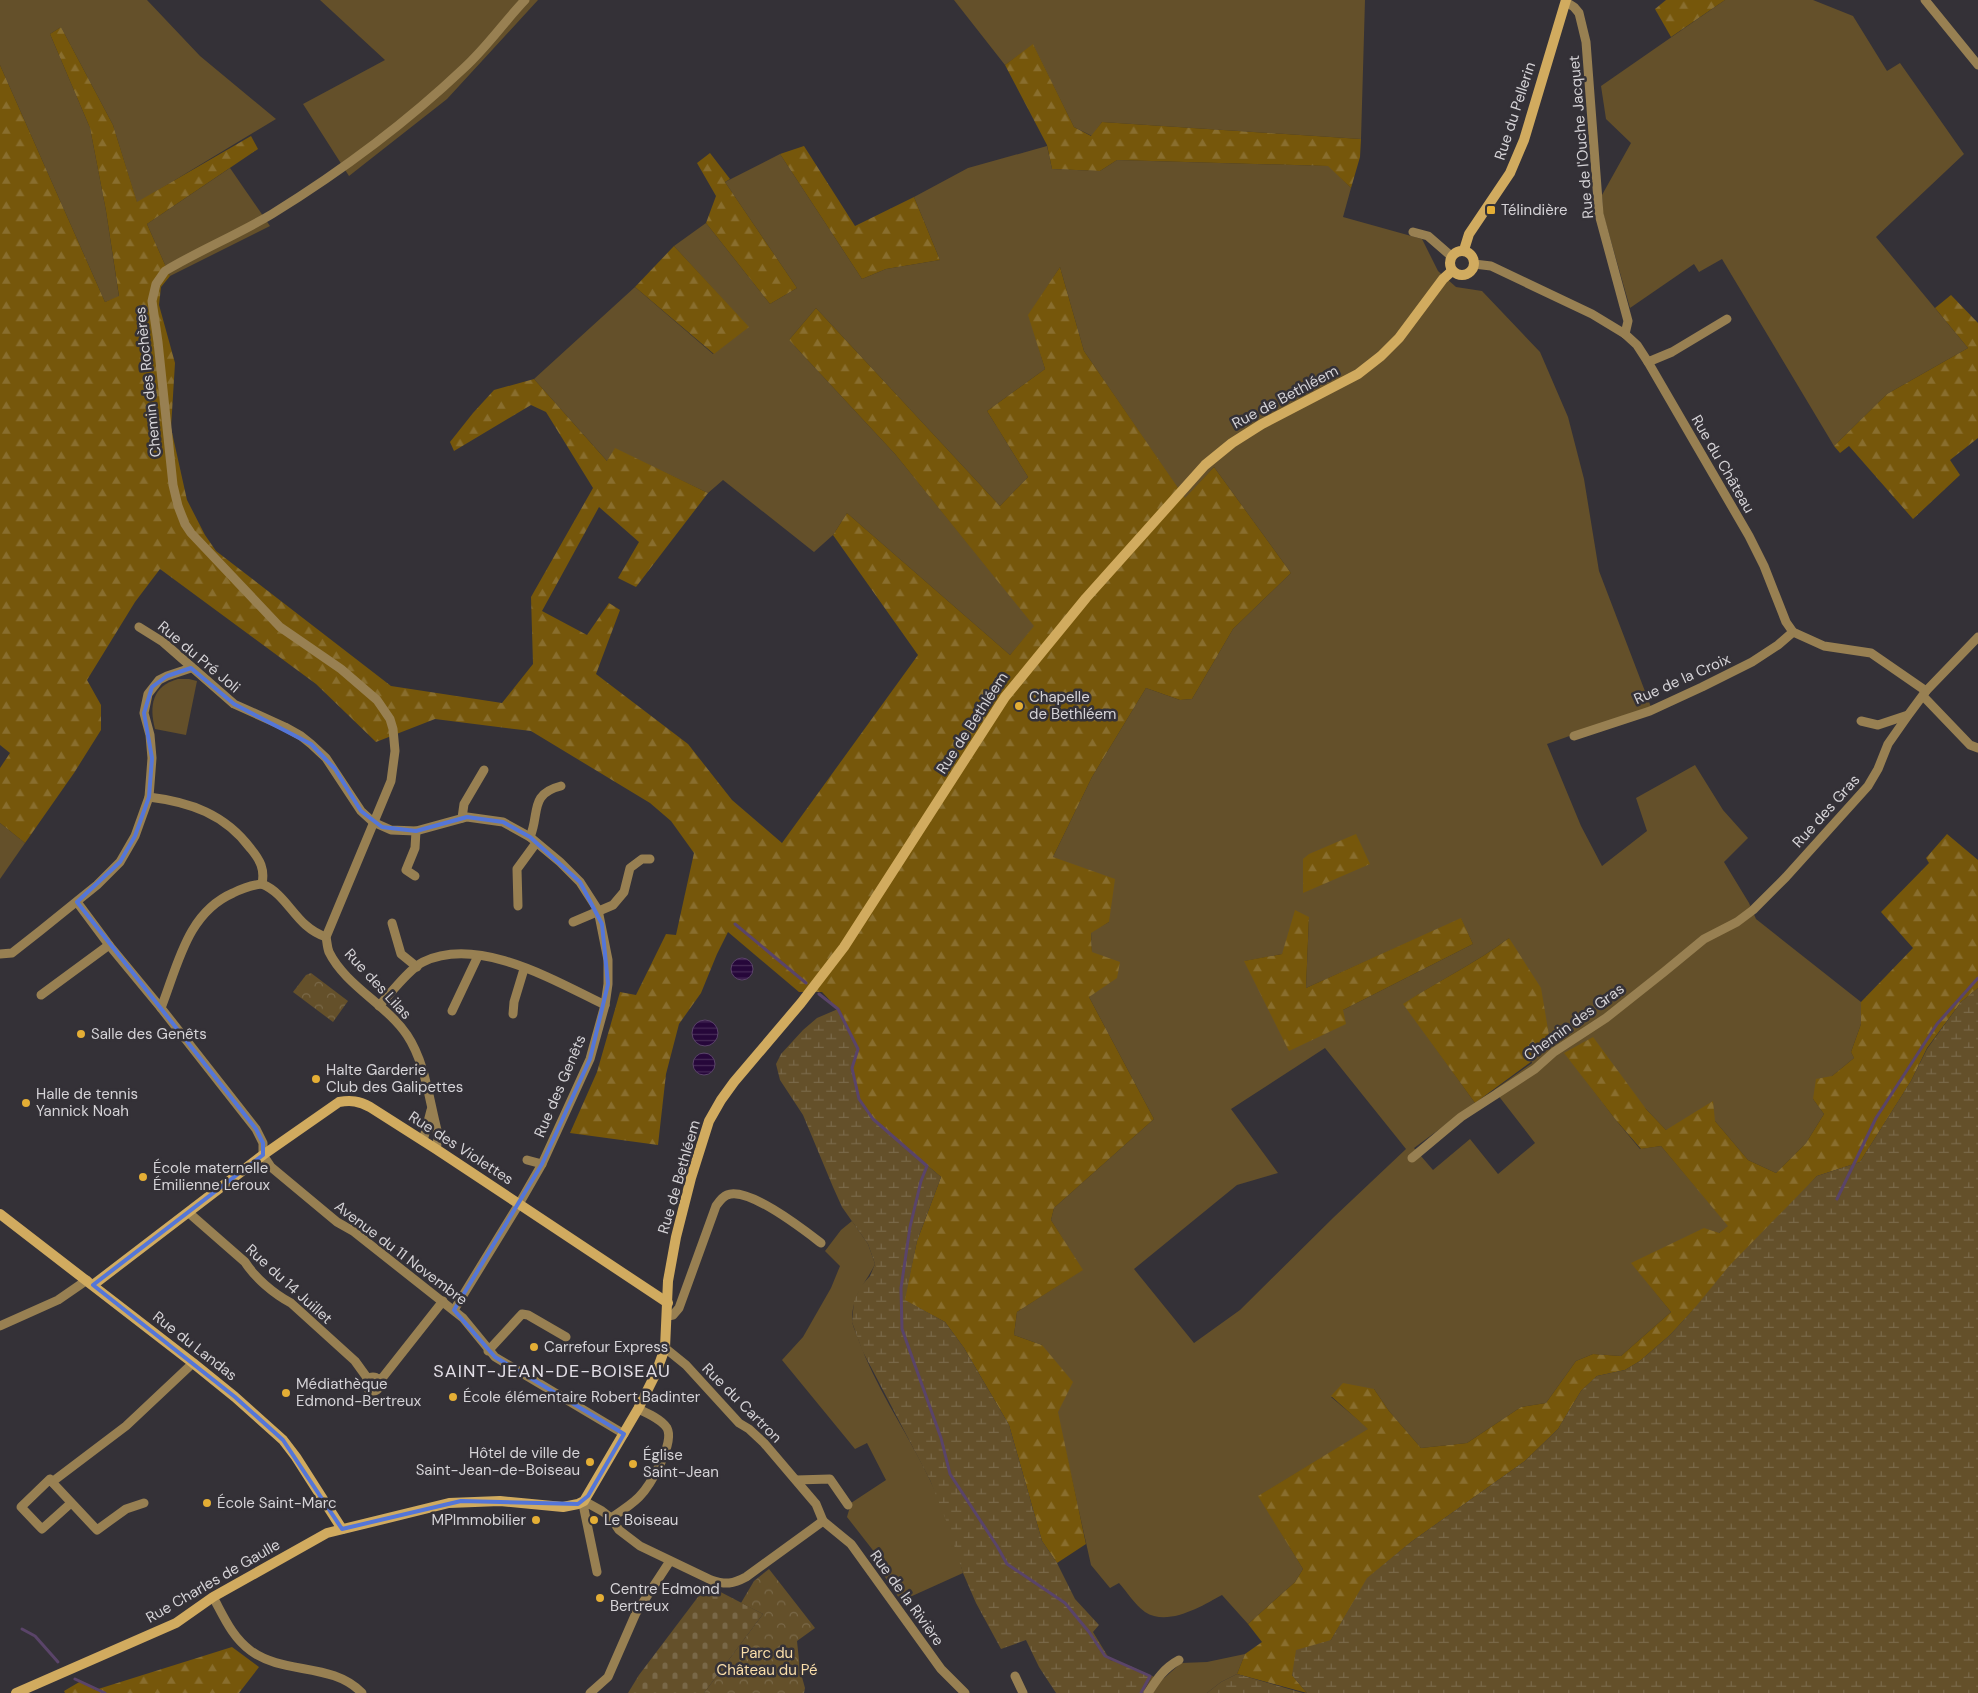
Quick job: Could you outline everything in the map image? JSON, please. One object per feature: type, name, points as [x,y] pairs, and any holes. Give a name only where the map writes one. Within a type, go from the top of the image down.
[{"type":"main road","name":"Rue du Pellerin","points":[[1464,250],[1469,234],[1510,173],[1524,140],[1566,1]]},
{"type":"main road","points":[[1459,250],[1464,250],[1472,256],[1474,264],[1473,268],[1465,275],[1452,271],[1450,261],[1452,256],[1459,250]]},
{"type":"main road","name":"Rue de Bethléem","points":[[584,1501],[638,1409],[656,1373],[665,1348],[668,1316],[668,1281],[691,1178],[709,1121],[721,1100],[738,1077],[801,1003],[844,947],[1005,696],[1086,598],[1205,465],[1247,433],[1358,374],[1381,356],[1399,338],[1443,279],[1452,271]]},
{"type":"main road","name":"Rue des Violettes","points":[[90,1283],[189,1213],[263,1155],[339,1102],[350,1100],[370,1107],[436,1149],[668,1303]]},
{"type":"main road","name":"Rue du Landas","points":[[0,1214],[193,1363],[235,1397],[282,1440],[296,1457],[342,1529]]},
{"type":"main road","name":"Rue Charles de Gaulle","points":[[16,1693],[176,1623],[214,1597],[327,1533],[449,1503],[500,1501],[563,1507],[584,1501]]},
{"type":"street","name":"Chemin des Rochères","points":[[373,822],[391,781],[394,766],[394,736],[390,719],[377,700],[341,669],[280,627],[185,524],[173,485],[152,301],[156,284],[165,271],[262,219],[304,192],[345,165],[434,95],[485,47],[525,0]]},
{"type":"street","points":[[1925,0],[1978,65]]},
{"type":"street","name":"Rue de l'Ouche Jacquet","points":[[1566,1],[1579,14],[1586,42],[1599,214],[1628,320],[1625,334]]},
{"type":"street","points":[[1413,232],[1428,236],[1452,256]]},
{"type":"street","name":"Rue du Château","points":[[1474,264],[1490,266],[1585,311],[1625,334],[1637,345],[1749,536],[1764,566],[1786,622],[1793,632]]},
{"type":"street","points":[[1648,362],[1672,352],[1727,319]]},
{"type":"street","name":"Rue du Pré Joli","points":[[139,626],[163,642],[234,704],[301,736],[311,744],[330,764],[361,811],[373,822]]},
{"type":"street","points":[[1793,632],[1824,646],[1871,653],[1925,693],[1970,745],[1978,748]]},
{"type":"street","name":"Rue de la Croix","points":[[1574,736],[1650,710],[1702,687],[1752,662],[1778,645],[1793,632]]},
{"type":"street","name":"Rue des Gras","points":[[1753,910],[1786,877],[1868,786],[1878,770],[1888,744],[1909,714],[1925,693],[1978,637]]},
{"type":"street","points":[[0,954],[12,953],[77,902],[120,862],[136,836],[149,797],[152,758],[150,735],[144,713],[146,702],[152,687],[159,680],[191,668]]},
{"type":"street","points":[[1861,721],[1878,725],[1909,714]]},
{"type":"street","points":[[462,818],[464,804],[484,770]]},
{"type":"street","points":[[518,906],[517,869],[533,840],[541,796],[548,789],[561,786]]},
{"type":"street","points":[[149,797],[169,799],[195,806],[225,822],[243,838],[257,856],[264,875],[262,884]]},
{"type":"street","name":"Rue des Genêts","points":[[373,822],[391,830],[416,831],[462,818],[475,817],[503,822],[533,840],[560,862],[580,882],[598,910],[608,960],[608,984],[605,1005],[590,1059],[542,1164],[454,1310]]},
{"type":"street","points":[[161,1008],[185,942],[204,914],[226,896],[251,885],[262,884],[272,888],[299,920],[315,933],[326,937],[373,822]]},
{"type":"street","points":[[415,876],[406,870],[415,848],[416,831]]},
{"type":"street","points":[[573,922],[613,905],[624,892],[630,868],[642,859],[650,859]]},
{"type":"street","points":[[77,902],[256,1129],[264,1142],[263,1155]]},
{"type":"street","name":"Chemin des Gras","points":[[1412,1158],[1461,1117],[1535,1069],[1554,1052],[1606,1018],[1704,939],[1737,922],[1753,910]]},
{"type":"street","points":[[392,923],[401,954],[417,967]]},
{"type":"street","name":"Rue des Lilas","points":[[326,937],[329,951],[343,970],[392,1017],[407,1036],[416,1055],[432,1110],[438,1139],[436,1149]]},
{"type":"street","points":[[41,995],[109,945]]},
{"type":"street","points":[[379,1006],[422,962],[452,955],[494,958],[551,979],[605,1005]]},
{"type":"street","points":[[452,1011],[478,956]]},
{"type":"street","points":[[513,1014],[514,1002],[524,969]]},
{"type":"street","points":[[423,1141],[432,1110]]},
{"type":"street","name":"Avenue du 11 Novembre","points":[[263,1155],[271,1167],[301,1193],[454,1310],[463,1318],[495,1358],[624,1434]]},
{"type":"street","points":[[527,1160],[542,1164]]},
{"type":"street","points":[[668,1316],[673,1315],[679,1308],[716,1206],[726,1195],[731,1194],[748,1198],[767,1205],[791,1220],[821,1243]]},
{"type":"street","name":"Rue du 14 Juillet","points":[[189,1213],[245,1262],[250,1270],[282,1298],[291,1303],[355,1361],[368,1379]]},
{"type":"street","points":[[0,1326],[58,1300],[90,1283]]},
{"type":"street","points":[[378,1380],[383,1377],[443,1302]]},
{"type":"street","points":[[488,1351],[522,1314],[528,1315],[566,1337]]},
{"type":"street","name":"Rue du Cartron","points":[[665,1348],[686,1365],[739,1423],[749,1429],[764,1443],[816,1504],[823,1521]]},
{"type":"street","points":[[52,1482],[126,1426],[193,1363]]},
{"type":"street","points":[[374,1377],[378,1380],[380,1384],[378,1389],[372,1392],[366,1388],[365,1383],[368,1379],[374,1377]]},
{"type":"street","points":[[612,1518],[642,1493],[667,1449],[669,1440],[667,1429],[661,1422],[638,1409]]},
{"type":"street","points":[[71,1503],[42,1529],[21,1507],[50,1479],[97,1530],[126,1509],[144,1503]]},
{"type":"street","points":[[796,1480],[830,1479],[848,1505]]},
{"type":"street","points":[[584,1501],[612,1518],[619,1530],[640,1546],[723,1584],[733,1584],[746,1577],[823,1521]]},
{"type":"street","points":[[584,1501],[597,1572]]},
{"type":"street","name":"Rue de la Rivière","points":[[823,1521],[851,1544],[940,1669],[965,1693]]},
{"type":"street","points":[[590,1693],[608,1677],[636,1613],[670,1561]]},
{"type":"street","points":[[214,1597],[231,1630],[250,1650],[273,1661],[343,1679],[354,1685],[362,1693]]},
{"type":"street","points":[[1148,1693],[1159,1675],[1168,1666],[1180,1660]]},
{"type":"street","points":[[1016,1676],[1023,1693]]},
{"type":"highlighted area","points":[[191,668],[234,704],[311,744],[335,769],[361,811],[382,827],[416,831],[467,817],[503,822],[530,837],[560,862],[580,882],[602,924],[608,984],[590,1059],[542,1164],[454,1310],[495,1357],[624,1434],[588,1496],[578,1504],[461,1501],[342,1529],[283,1440],[235,1397],[93,1285],[263,1155],[263,1143],[256,1129],[77,902],[120,862],[135,836],[149,797],[152,758],[144,713],[152,687],[167,676]]},
{"type":"green space","points":[[0,0],[147,0],[200,56],[276,119],[137,203],[113,125],[61,27],[50,34],[90,128],[106,211],[119,297],[105,302],[0,65]]},
{"type":"green space","points":[[320,0],[538,0],[447,99],[349,176],[303,104],[385,60]]},
{"type":"green space","points":[[954,0],[1365,0],[1361,139],[1102,122],[1092,136],[1074,127],[1033,45],[1005,65]]},
{"type":"green space","points":[[1666,0],[1725,0],[1671,37],[1655,9]]},
{"type":"green space","points":[[1725,0],[1813,0],[1853,16],[1887,71],[1900,63],[1964,154],[1876,237],[1968,348],[1887,394],[1834,446],[1722,259],[1699,272],[1694,264],[1630,308],[1603,213],[1602,195],[1631,143],[1606,119],[1601,86]]},
{"type":"green space","points":[[61,27],[113,125],[137,202],[251,136],[258,149],[147,224],[170,276],[161,287],[159,305],[175,363],[171,428],[187,500],[205,535],[216,551],[391,686],[502,703],[533,664],[531,597],[593,488],[546,412],[531,405],[454,451],[450,442],[494,390],[534,379],[607,461],[615,448],[708,493],[636,587],[618,578],[639,542],[599,507],[542,611],[587,635],[609,603],[620,610],[596,674],[688,744],[732,800],[782,843],[918,655],[833,535],[847,513],[1010,655],[1034,626],[895,454],[789,340],[816,308],[1000,506],[1028,477],[987,411],[1045,369],[1028,315],[1060,267],[1084,351],[1185,498],[1214,467],[1291,573],[1233,629],[1192,699],[1180,700],[1146,688],[1092,777],[1053,857],[1115,879],[1109,922],[1091,933],[1092,952],[1120,962],[1117,978],[1089,997],[1154,1119],[1054,1208],[1051,1220],[1083,1270],[1017,1312],[1014,1335],[1042,1345],[1073,1382],[1058,1412],[1086,1544],[1057,1563],[1042,1541],[1009,1425],[964,1348],[945,1322],[904,1300],[917,1241],[941,1177],[873,1119],[859,1099],[852,1068],[858,1048],[838,1009],[822,992],[799,992],[728,932],[701,993],[679,1024],[666,1074],[658,1145],[570,1133],[597,1072],[620,992],[636,995],[666,934],[676,935],[694,853],[671,821],[650,803],[531,731],[435,719],[376,742],[316,684],[160,569],[135,602],[87,680],[101,705],[101,730],[74,773],[25,843],[0,823],[0,768],[10,753],[0,745],[0,65],[105,302],[119,296],[106,211],[90,128],[50,34]]},
{"type":"green space","points":[[1033,44],[1074,127],[1091,136],[1102,122],[1361,139],[1360,157],[1351,188],[1328,166],[1117,160],[1100,171],[1052,169],[1047,145],[1005,65]]},
{"type":"green space","points":[[804,146],[855,226],[914,197],[940,260],[886,269],[862,279],[780,154]]},
{"type":"green space","points":[[1047,146],[1052,169],[1100,171],[1117,160],[1329,166],[1351,188],[1343,217],[1422,239],[1438,271],[1456,287],[1482,291],[1540,352],[1568,417],[1584,479],[1599,571],[1651,707],[1547,744],[1581,826],[1602,866],[1647,831],[1636,798],[1695,765],[1723,810],[1748,838],[1724,862],[1749,903],[1756,919],[1861,1002],[1861,1024],[1851,1052],[1854,1058],[1832,1076],[1813,1099],[1824,1114],[1806,1143],[1776,1173],[1748,1160],[1715,1121],[1666,1130],[1646,1109],[1565,1053],[1640,1149],[1661,1146],[1729,1226],[1719,1233],[1632,1263],[1671,1312],[1621,1356],[1593,1354],[1576,1361],[1546,1403],[1521,1407],[1467,1443],[1421,1448],[1389,1411],[1374,1389],[1331,1397],[1369,1429],[1259,1496],[1303,1569],[1295,1582],[1248,1624],[1222,1595],[1185,1613],[1164,1617],[1154,1616],[1141,1609],[1119,1583],[1110,1588],[1091,1565],[1042,1345],[1014,1335],[1017,1312],[1082,1270],[1051,1220],[1054,1208],[1154,1119],[1089,997],[1092,952],[1091,932],[1109,922],[1053,857],[1092,777],[1146,688],[1180,700],[1192,699],[1233,629],[1291,573],[1214,467],[1185,499],[1084,351],[1060,267],[1029,315],[1045,369],[987,411],[1028,477],[1000,506],[816,308],[789,340],[895,454],[1035,626],[1010,655],[847,513],[833,535],[814,552],[723,480],[708,493],[615,449],[608,462],[534,379],[635,287],[713,354],[748,327],[674,246],[706,223],[770,304],[797,288],[725,182],[780,154],[862,279],[886,269],[940,260],[914,197],[968,168]],"holes":[[[1309,917],[1306,988],[1461,919],[1473,944],[1343,1010],[1245,961],[1282,954]],[[1509,938],[1532,1063],[1494,1090],[1535,1143],[1498,1174],[1470,1139],[1433,1170],[1414,1148],[1475,1103],[1404,1004]],[[1325,1048],[1406,1149],[1240,1310],[1194,1343],[1134,1269],[1237,1185],[1278,1173],[1231,1109]]]},
{"type":"green space","points":[[710,153],[730,179],[725,182],[797,288],[770,304],[706,223],[716,196],[697,163]]},
{"type":"green space","points":[[230,168],[270,226],[170,276],[147,224]]},
{"type":"green space","points":[[674,246],[749,327],[714,354],[635,287]]},
{"type":"green space","points":[[1951,295],[1978,323],[1978,438],[1950,460],[1960,475],[1913,519],[1849,446],[1840,453],[1834,446],[1887,394],[1968,348],[1935,308]]},
{"type":"green space","points":[[178,679],[197,681],[186,735],[155,729],[153,721],[154,698],[169,682]]},
{"type":"green space","points":[[0,823],[25,843],[0,879]]},
{"type":"green space","points":[[1356,834],[1370,864],[1303,893],[1303,859],[1309,854]]},
{"type":"green space","points":[[1947,834],[1978,860],[1978,988],[1961,1002],[1927,1048],[1911,1081],[1860,1162],[1817,1176],[1670,1335],[1640,1361],[1625,1370],[1597,1376],[1581,1391],[1558,1429],[1525,1461],[1411,1542],[1368,1578],[1331,1640],[1292,1675],[1307,1693],[1237,1674],[1245,1654],[1262,1642],[1248,1624],[1295,1582],[1303,1569],[1258,1496],[1368,1429],[1331,1396],[1343,1383],[1374,1389],[1389,1411],[1421,1448],[1467,1443],[1521,1407],[1546,1403],[1576,1361],[1593,1354],[1621,1356],[1671,1312],[1631,1263],[1704,1228],[1719,1233],[1728,1226],[1661,1146],[1641,1149],[1615,1119],[1564,1053],[1593,1037],[1646,1109],[1666,1130],[1713,1101],[1715,1121],[1748,1160],[1776,1173],[1806,1143],[1824,1114],[1813,1099],[1816,1079],[1832,1076],[1854,1058],[1851,1052],[1861,1024],[1861,1002],[1913,948],[1881,912],[1929,863],[1926,858]]},
{"type":"green space","points":[[1295,910],[1309,917],[1306,988],[1461,918],[1473,944],[1343,1010],[1346,1024],[1289,1051],[1244,961],[1282,954]]},
{"type":"green space","points":[[1509,938],[1541,988],[1551,1047],[1475,1103],[1403,1004],[1483,956]]},
{"type":"green space","points":[[311,973],[348,1001],[333,1022],[293,992],[306,975]]},
{"type":"green space","points":[[1978,988],[1978,1693],[1307,1693],[1292,1675],[1296,1650],[1331,1640],[1367,1578],[1411,1542],[1525,1461],[1558,1429],[1581,1391],[1597,1376],[1625,1370],[1640,1361],[1670,1335],[1729,1266],[1817,1176],[1860,1162],[1911,1081],[1927,1049],[1961,1002]]},
{"type":"green space","points":[[838,1009],[858,1049],[852,1068],[859,1099],[873,1119],[941,1177],[917,1241],[905,1300],[945,1322],[964,1348],[1009,1425],[1042,1541],[1057,1563],[1075,1599],[1099,1625],[1093,1632],[1110,1660],[1130,1666],[1152,1676],[1143,1693],[1056,1693],[1039,1667],[1026,1640],[1001,1649],[976,1603],[963,1573],[947,1523],[930,1480],[862,1350],[852,1322],[854,1301],[861,1286],[870,1276],[875,1264],[868,1244],[842,1207],[803,1115],[780,1080],[776,1064],[781,1054],[803,1030],[817,1018]]},
{"type":"green space","points":[[852,1221],[868,1244],[875,1264],[855,1302],[852,1319],[854,1327],[865,1357],[936,1492],[951,1532],[963,1573],[901,1601],[881,1571],[886,1567],[847,1517],[851,1503],[886,1480],[867,1443],[855,1449],[782,1360],[803,1337],[831,1288],[840,1266],[825,1251],[841,1230]]},
{"type":"green space","name":"Parc du Château du Pé","points":[[769,1569],[815,1628],[797,1641],[800,1670],[805,1688],[804,1693],[704,1693],[763,1614],[741,1603],[754,1581]]},
{"type":"green space","points":[[707,1585],[763,1614],[704,1693],[628,1693],[639,1675]]},
{"type":"green space","points":[[232,1647],[259,1667],[239,1693],[65,1693],[64,1691],[81,1681],[95,1690]]},
{"type":"green space","points":[[1245,1654],[1237,1674],[1221,1682],[1207,1693],[1143,1693],[1152,1676],[1162,1680],[1181,1663],[1207,1662]]},
{"type":"green space","points":[[1237,1674],[1303,1693],[1207,1693],[1221,1682]]},
{"type":"shaded area","points":[[742,958],[750,961],[753,969],[750,977],[742,980],[734,977],[731,969],[734,961]]},
{"type":"shaded area","points":[[705,1020],[714,1024],[718,1033],[714,1042],[705,1046],[696,1042],[692,1033],[696,1024]]},
{"type":"shaded area","points":[[704,1053],[712,1056],[715,1064],[712,1072],[704,1075],[696,1072],[693,1064],[696,1056]]},
{"type":"waterway","points":[[735,924],[806,983]]},
{"type":"waterway","points":[[1837,1199],[1876,1118],[1937,1024],[1978,978]]},
{"type":"waterway","points":[[819,994],[838,1009],[858,1049],[852,1068],[859,1099],[873,1119],[927,1166],[921,1181],[910,1227],[901,1288],[902,1329],[941,1438],[950,1474],[1007,1564],[1065,1603],[1089,1632],[1105,1656],[1150,1676],[1141,1693]]},
{"type":"waterway","points":[[22,1629],[35,1636],[58,1662]]},
{"type":"waterway","points":[[75,1679],[105,1693]]},
{"type":"place","name":"Télindière","points":[[1491,210]]},
{"type":"place","name":"Chapelle de Bethléem","points":[[1019,706]]},
{"type":"place","name":"Salle des Genêts","points":[[81,1034]]},
{"type":"place","name":"Halte Garderie Club des Galipettes","points":[[316,1079]]},
{"type":"place","name":"Halle de tennis Yannick Noah","points":[[26,1103]]},
{"type":"place","name":"École maternelle Émilienne Leroux","points":[[143,1177]]},
{"type":"place","name":"Carrefour Express","points":[[534,1347]]},
{"type":"place","name":"Médiathèque Edmond-Bertreux","points":[[286,1393]]},
{"type":"place","name":"École élémentaire Robert Badinter","points":[[453,1397]]},
{"type":"place","name":"Hôtel de ville de Saint-Jean-de-Boiseau","points":[[590,1462]]},
{"type":"place","name":"Église Saint-Jean","points":[[633,1464]]},
{"type":"place","name":"École Saint-Marc","points":[[207,1503]]},
{"type":"place","name":"MPImmobilier","points":[[536,1520]]},
{"type":"place","name":"Le Boiseau","points":[[594,1520]]},
{"type":"place","name":"Centre Edmond Bertreux","points":[[600,1598]]},
{"type":"district","name":"SAINT-JEAN-DE-BOISEAU","points":[[552,1371]]}]
